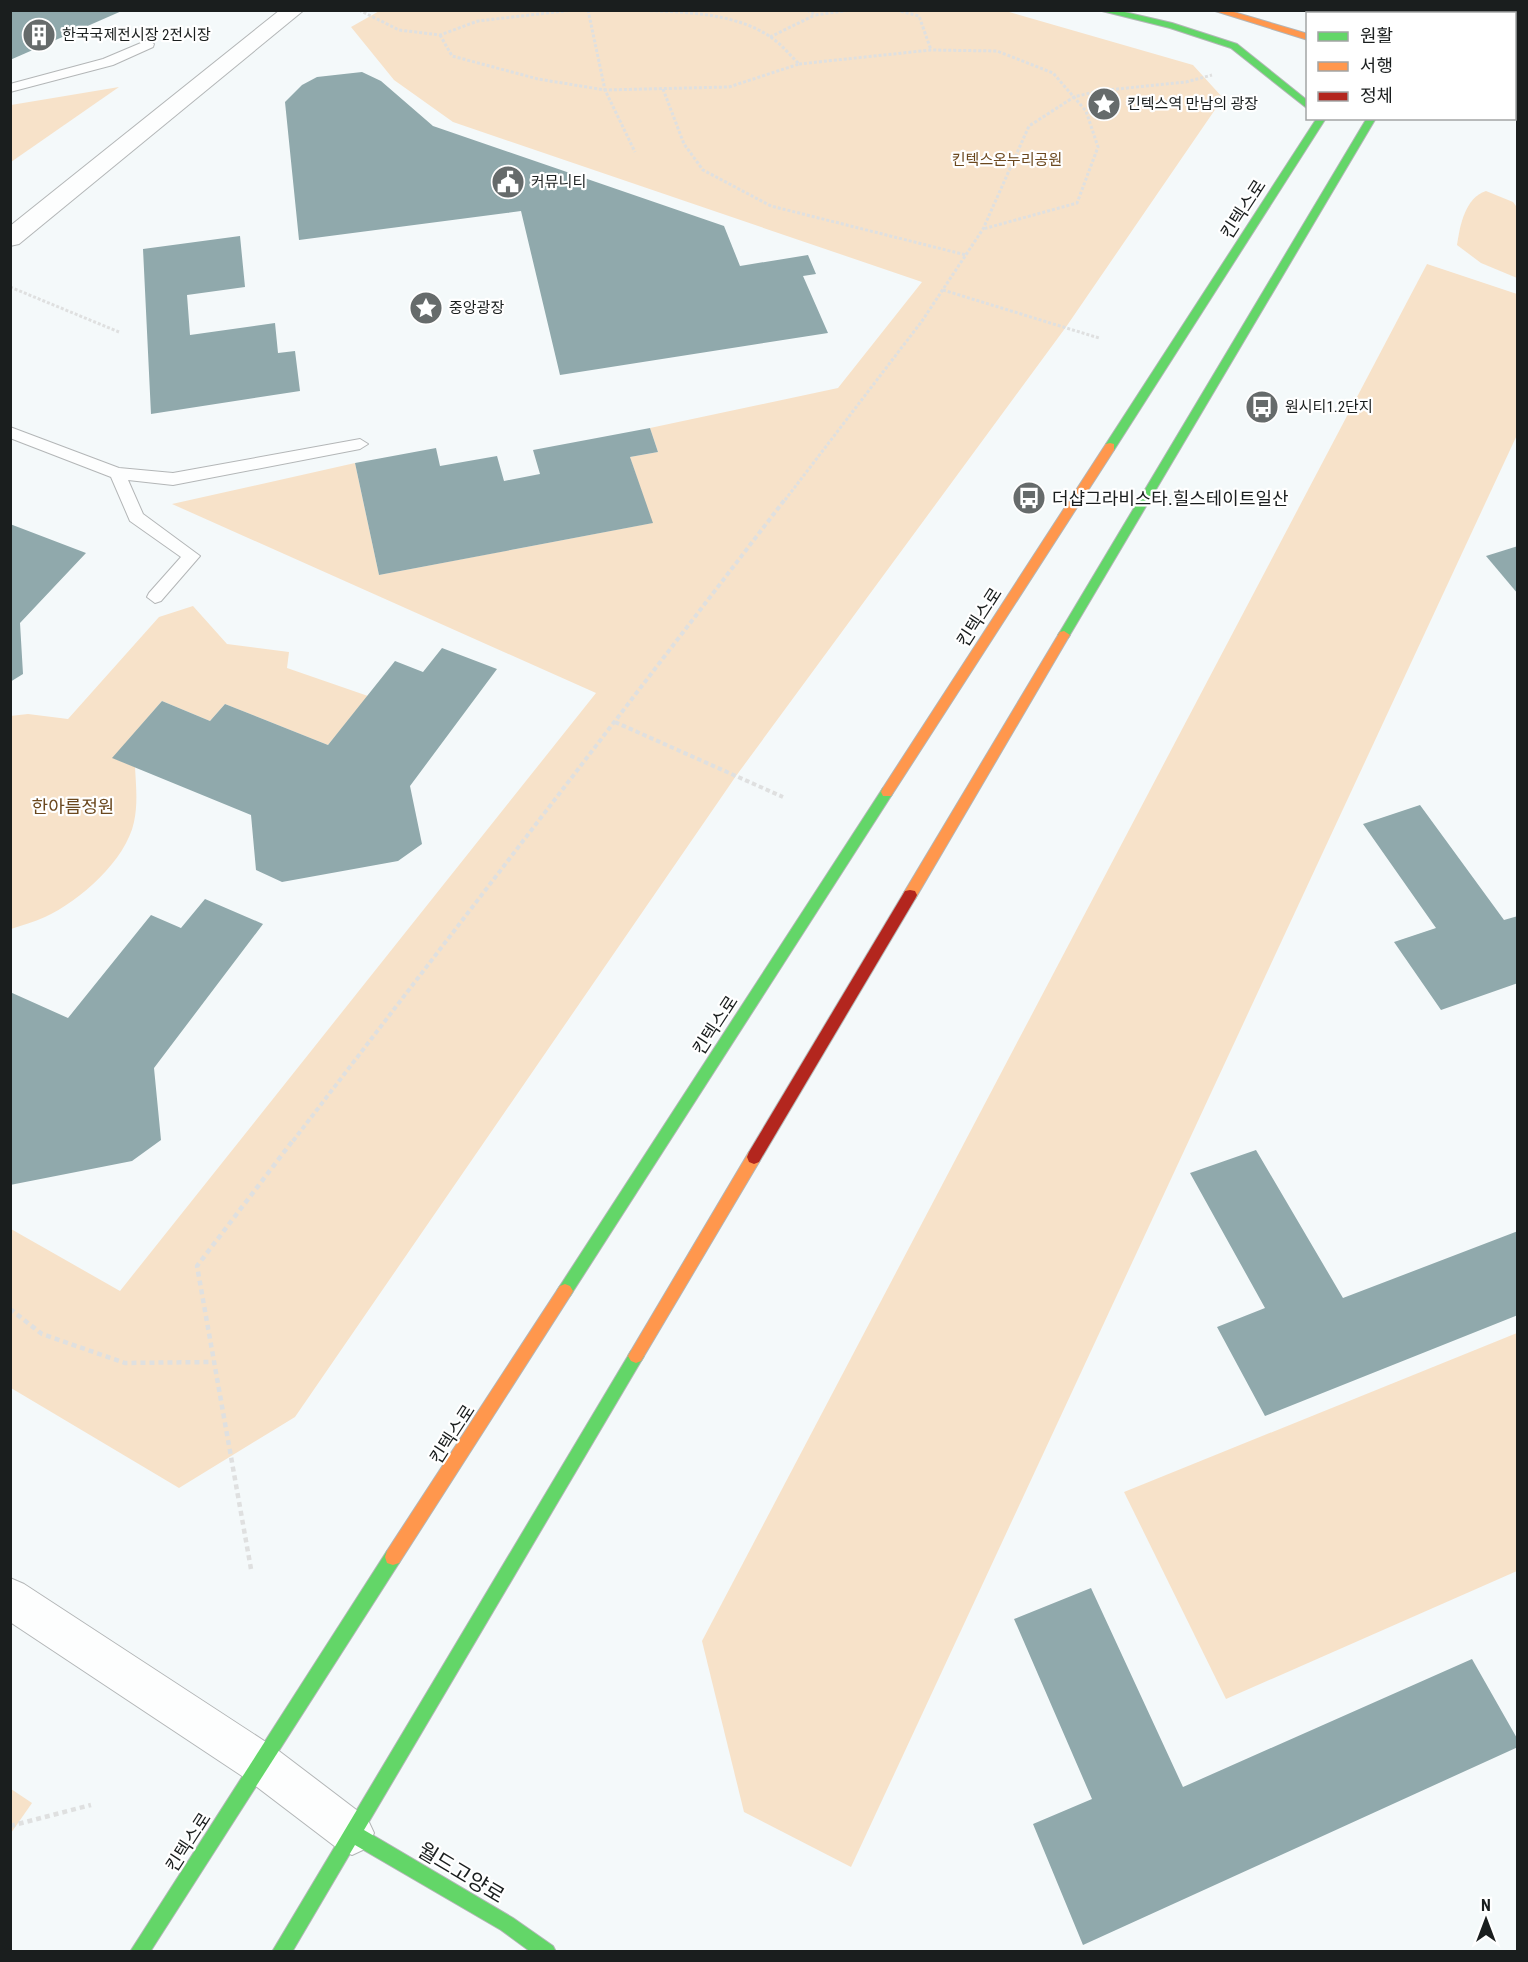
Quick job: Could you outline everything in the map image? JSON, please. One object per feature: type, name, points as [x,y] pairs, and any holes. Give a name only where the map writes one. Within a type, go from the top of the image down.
[{"type":"main road","points":[[1102,10],[1172,26],[1234,46],[1306,104]]},
{"type":"main road","points":[[1216,10],[1306,36]]},
{"type":"main road","name":"킨텍스로","points":[[139,1952],[1321,120]]},
{"type":"main road","points":[[281,1952],[1371,120]]},
{"type":"main road","name":"월드고양로","points":[[352,1833],[507,1924],[547,1952]]},
{"type":"street","points":[[10,239],[294,10]]},
{"type":"street","points":[[10,1598],[260,1763],[352,1833]]},
{"type":"lane","points":[[10,88],[108,62],[148,44]]},
{"type":"lane","points":[[10,432],[117,473],[173,480],[360,444]]},
{"type":"lane","points":[[117,473],[136,517],[192,556],[155,597]]},
{"type":"path","points":[[359,10],[399,30],[440,35],[478,21],[573,10]]},
{"type":"path","points":[[588,10],[605,90],[634,152]]},
{"type":"path","points":[[633,10],[692,13],[734,22],[770,37],[798,64]]},
{"type":"path","points":[[807,10],[815,15]]},
{"type":"path","points":[[770,37],[815,15],[851,10]]},
{"type":"path","points":[[897,10],[919,16],[931,50]]},
{"type":"path","points":[[440,35],[452,56],[538,79],[605,90],[729,87],[798,64],[931,50],[997,51],[1053,73],[1086,111],[1098,147],[1077,203],[983,229]]},
{"type":"path","points":[[251,1569],[197,1266],[922,321],[983,229],[1029,126],[1074,97],[1098,91],[1186,82],[1212,75]]},
{"type":"path","points":[[663,89],[684,144],[703,170],[771,206],[966,255]]},
{"type":"path","points":[[10,287],[119,332]]},
{"type":"path","points":[[943,290],[1099,338]]},
{"type":"path","points":[[615,722],[783,797]]},
{"type":"path","points":[[10,1309],[42,1334],[125,1363],[213,1362]]},
{"type":"path","points":[[10,1826],[91,1805]]},
{"type":"green space","name":"킨텍스온누리공원","points":[[381,10],[1002,10],[1193,65],[1223,98],[1066,327],[736,776],[295,1417],[179,1488],[11,1388],[11,1229],[120,1291],[596,693],[172,504],[355,463],[379,575],[652,523],[630,457],[658,452],[650,428],[838,388],[922,282],[453,122],[394,80],[351,27]]},
{"type":"green space","points":[[119,87],[11,162],[11,105]]},
{"type":"green space","points":[[1486,191],[1513,202],[1516,206],[1517,278],[1481,263],[1457,245],[1468,206]]},
{"type":"green space","points":[[1427,264],[1517,294],[1517,435],[851,1867],[744,1812],[702,1641]]},
{"type":"green space","name":"한아름정원","points":[[193,606],[227,644],[289,652],[287,668],[368,696],[328,745],[225,704],[210,721],[162,701],[113,758],[135,767],[134,822],[122,851],[100,878],[73,901],[45,917],[11,929],[10,716],[28,714],[68,719],[159,617]]},
{"type":"green space","points":[[1517,1333],[1517,1571],[1226,1699],[1124,1492]]},
{"type":"green space","points":[[11,1789],[32,1803],[11,1833]]},
{"type":"building","name":"한국국제전시장 2전시장","points":[[10,10],[124,10],[10,60]]},
{"type":"building","points":[[362,72],[381,81],[433,126],[724,226],[740,266],[808,255],[816,274],[803,276],[828,333],[560,375],[521,211],[299,240],[285,102],[302,85],[317,77]]},
{"type":"building","points":[[240,236],[245,287],[187,295],[190,335],[275,323],[278,353],[295,351],[300,391],[151,414],[143,249]]},
{"type":"building","points":[[650,428],[658,452],[630,457],[653,523],[379,575],[355,463],[436,448],[440,466],[497,456],[504,481],[540,474],[533,450]]},
{"type":"building","points":[[10,524],[86,553],[20,623],[23,674],[10,682]]},
{"type":"building","points":[[1518,546],[1518,594],[1486,556]]},
{"type":"building","points":[[442,648],[497,669],[410,786],[422,844],[398,861],[282,882],[256,870],[251,815],[112,758],[162,701],[210,721],[225,704],[328,745],[395,661],[423,672]]},
{"type":"building","points":[[1420,805],[1504,920],[1518,916],[1518,983],[1441,1010],[1394,942],[1436,928],[1363,824]]},
{"type":"building","points":[[205,899],[263,924],[154,1068],[161,1140],[132,1161],[10,1185],[10,992],[68,1018],[151,915],[181,928]]},
{"type":"building","points":[[1256,1150],[1343,1298],[1518,1231],[1518,1315],[1265,1416],[1217,1327],[1265,1308],[1190,1173]]},
{"type":"building","points":[[1091,1588],[1183,1787],[1472,1659],[1518,1740],[1518,1747],[1083,1945],[1033,1824],[1092,1799],[1014,1619]]},
{"type":"traffic: fast","points":[[1102,10],[1172,26],[1234,46],[1306,104]]},
{"type":"traffic: fast","points":[[1110,447],[1321,120]]},
{"type":"traffic: fast","points":[[1064,635],[1371,120]]},
{"type":"traffic: fast","points":[[565,1291],[887,792]]},
{"type":"traffic: fast","points":[[281,1952],[636,1356]]},
{"type":"traffic: fast","points":[[139,1952],[393,1557]]},
{"type":"traffic: fast","points":[[352,1833],[507,1924],[547,1952]]},
{"type":"traffic: slow","points":[[1216,10],[1306,36]]},
{"type":"traffic: slow","points":[[887,792],[1110,447]]},
{"type":"traffic: slow","points":[[910,895],[1064,635]]},
{"type":"traffic: slow","points":[[636,1356],[754,1157]]},
{"type":"traffic: slow","points":[[393,1557],[565,1291]]},
{"type":"traffic: jam","points":[[754,1157],[910,895]]},
{"type":"place","name":"한국국제전시장 2전시장","points":[[39,35]]},
{"type":"place","name":"킨텍스역 만남의 광장","points":[[1104,104]]},
{"type":"place","name":"커뮤니티","points":[[508,182]]},
{"type":"place","name":"중앙광장","points":[[426,308]]},
{"type":"place","name":"원시티1.2단지","points":[[1262,407]]},
{"type":"place","name":"더샵그라비스타.힐스테이트일산","points":[[1029,498]]}]
